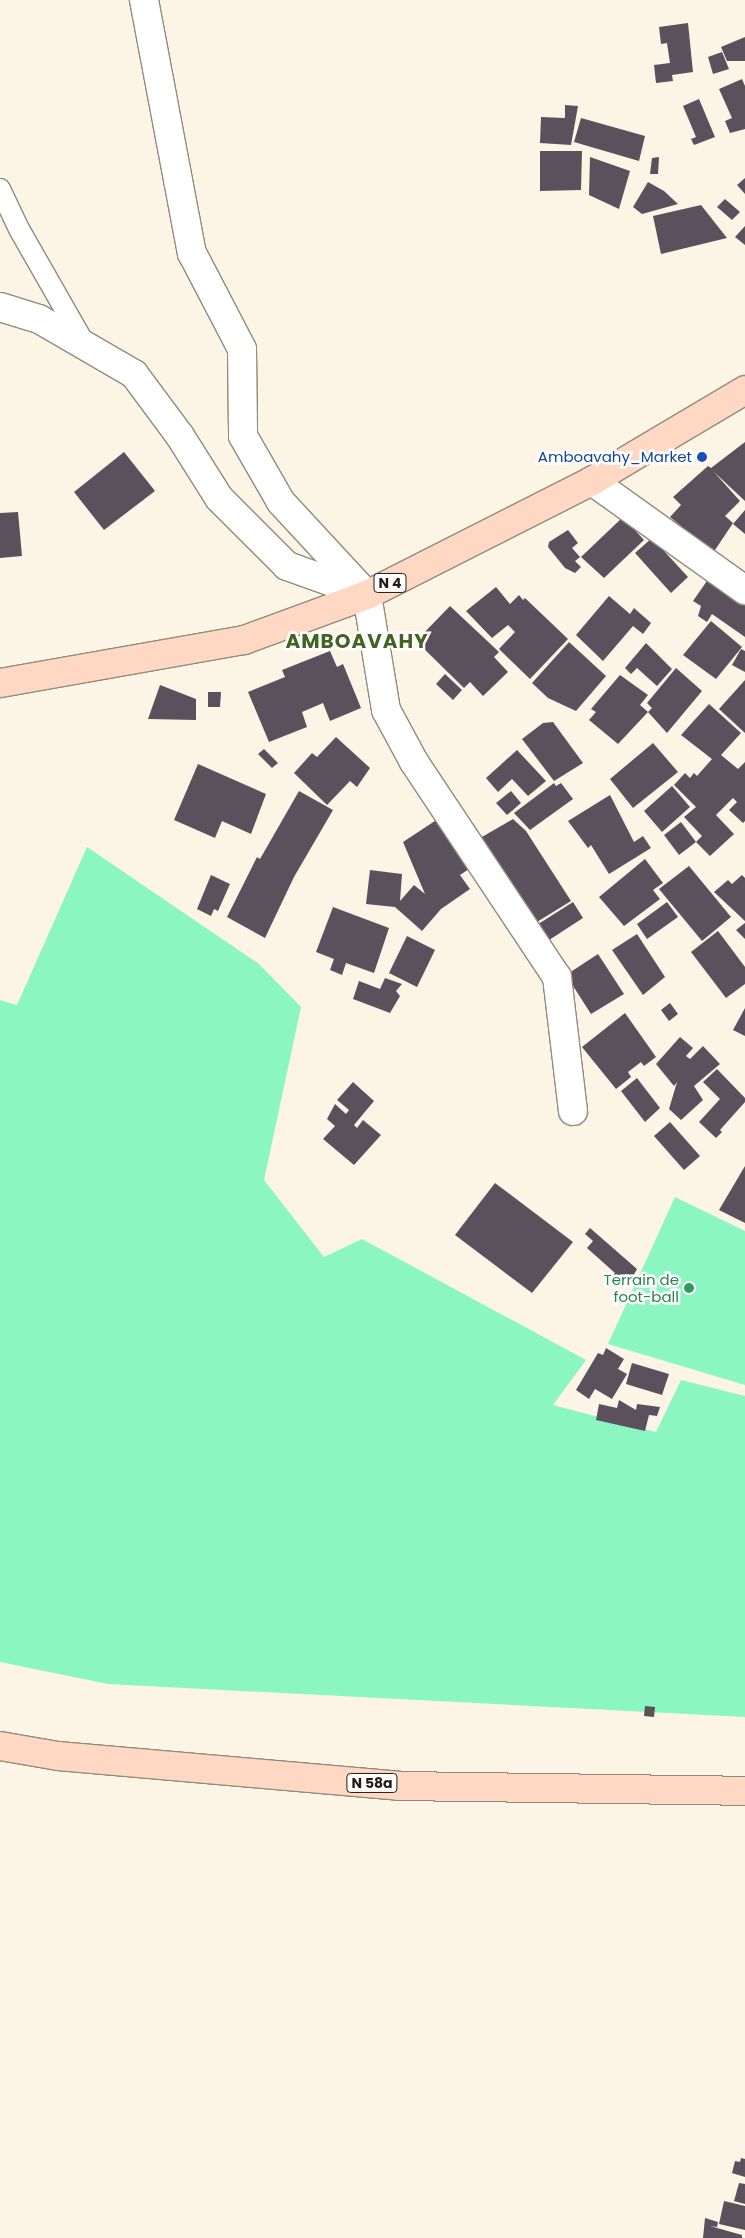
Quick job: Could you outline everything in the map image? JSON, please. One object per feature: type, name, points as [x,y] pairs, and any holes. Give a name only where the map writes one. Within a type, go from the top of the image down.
[{"type":"main road","name":"N 4","points":[[0,683],[244,640],[367,595],[592,481],[745,390]]},
{"type":"main road","name":"N 58a","points":[[0,1746],[58,1756],[399,1786],[745,1791]]},
{"type":"street","points":[[144,0],[192,253],[242,349],[243,436],[281,502],[367,595],[386,710],[414,762],[557,977],[573,1111]]},
{"type":"street","points":[[0,306],[38,319],[84,343],[134,374],[180,436],[219,498],[286,566],[367,595]]},
{"type":"street","points":[[592,481],[745,590]]},
{"type":"lane","points":[[0,189],[19,229],[84,343]]},
{"type":"green space","points":[[87,847],[259,964],[301,1007],[264,1180],[324,1257],[362,1239],[586,1360],[553,1405],[656,1432],[681,1380],[745,1396],[745,1717],[108,1684],[0,1662],[0,1000],[17,1005]]},
{"type":"green space","name":"Terrain de foot-ball","points":[[675,1197],[745,1231],[745,1385],[608,1344]]},
{"type":"building","points":[[688,23],[693,72],[672,75],[673,81],[656,83],[654,65],[670,63],[667,43],[661,44],[659,27]]},
{"type":"building","points":[[745,37],[745,61],[727,61],[721,47]]},
{"type":"building","points":[[722,52],[729,69],[713,74],[708,57]]},
{"type":"building","points":[[742,79],[745,86],[745,129],[730,133],[725,121],[732,118],[719,89]]},
{"type":"building","points":[[699,99],[715,137],[694,145],[691,139],[696,137],[683,106]]},
{"type":"building","points":[[565,105],[578,106],[571,145],[540,143],[541,117],[565,118]]},
{"type":"building","points":[[581,118],[645,136],[639,161],[574,142]]},
{"type":"building","points":[[540,151],[582,151],[581,190],[540,191]]},
{"type":"building","points":[[590,157],[630,171],[619,209],[589,195]]},
{"type":"building","points":[[659,157],[658,174],[650,174],[652,158]]},
{"type":"building","points":[[745,178],[745,194],[737,185]]},
{"type":"building","points":[[648,182],[664,191],[678,204],[642,214],[633,207]]},
{"type":"building","points":[[725,199],[740,212],[732,220],[717,207]]},
{"type":"building","points":[[701,205],[727,238],[661,254],[653,216]]},
{"type":"building","points":[[745,226],[745,245],[735,237]]},
{"type":"building","points":[[745,442],[745,501],[714,472],[740,501],[725,516],[733,523],[713,553],[680,528],[681,526],[670,517],[681,505],[673,497],[708,466],[711,468]]},
{"type":"building","points":[[124,452],[155,491],[104,530],[74,492]]},
{"type":"building","points":[[745,510],[745,534],[733,524]]},
{"type":"building","points":[[18,512],[22,556],[0,558],[0,513]]},
{"type":"building","points":[[623,517],[644,540],[604,578],[581,557]]},
{"type":"building","points":[[568,530],[578,543],[572,548],[580,557],[575,561],[581,567],[575,573],[565,568],[548,547],[549,542]]},
{"type":"building","points":[[652,538],[688,577],[671,593],[635,553]]},
{"type":"building","points":[[709,578],[745,602],[745,637],[712,614],[707,622],[698,616],[701,606],[693,601]]},
{"type":"building","points":[[496,587],[510,604],[519,595],[523,600],[525,598],[568,639],[530,679],[499,649],[515,632],[508,625],[492,638],[466,611]]},
{"type":"building","points":[[609,596],[630,614],[634,608],[651,623],[643,634],[633,626],[603,661],[576,635]]},
{"type":"building","points":[[450,606],[499,652],[494,657],[508,672],[483,696],[470,682],[464,688],[416,641]]},
{"type":"building","points":[[711,621],[742,647],[716,679],[683,655]]},
{"type":"building","points":[[569,642],[606,676],[576,711],[548,698],[532,683]]},
{"type":"building","points":[[646,643],[672,669],[657,686],[637,668],[631,674],[625,668]]},
{"type":"building","points":[[741,649],[745,651],[745,672],[732,665]]},
{"type":"building","points":[[330,651],[337,667],[343,664],[361,708],[330,721],[323,703],[302,712],[307,727],[269,742],[248,692],[285,677],[282,670]]},
{"type":"building","points":[[676,668],[702,691],[667,733],[648,712],[652,708],[647,703]]},
{"type":"building","points":[[445,674],[462,690],[453,700],[436,684]]},
{"type":"building","points":[[620,675],[648,695],[640,705],[648,712],[618,744],[589,720],[596,712],[591,709]]},
{"type":"building","points":[[745,680],[745,733],[719,709]]},
{"type":"building","points":[[160,685],[196,699],[196,720],[148,719]]},
{"type":"building","points":[[208,692],[221,692],[220,707],[208,707]]},
{"type":"building","points":[[709,704],[741,733],[721,755],[738,769],[745,762],[745,821],[743,823],[729,810],[737,802],[733,798],[716,815],[734,834],[710,856],[696,842],[702,836],[684,817],[696,807],[674,785],[685,773],[690,778],[694,773],[697,776],[712,759],[681,735]]},
{"type":"building","points":[[553,722],[583,763],[554,781],[522,739],[543,723]]},
{"type":"building","points":[[336,737],[370,768],[357,787],[350,781],[327,805],[294,773],[312,753],[317,757]]},
{"type":"building","points":[[653,743],[678,772],[633,808],[610,779]]},
{"type":"building","points":[[264,749],[278,763],[272,768],[258,754]]},
{"type":"building","points":[[517,750],[546,781],[528,796],[512,779],[498,792],[486,778]]},
{"type":"building","points":[[198,764],[266,794],[251,834],[222,821],[215,838],[174,820]]},
{"type":"building","points":[[554,783],[556,786],[561,783],[573,799],[530,830],[514,813]]},
{"type":"building","points":[[672,786],[690,807],[662,832],[644,811]]},
{"type":"building","points":[[299,791],[333,810],[294,877],[265,938],[227,917],[257,857],[260,859]]},
{"type":"building","points":[[511,791],[521,803],[507,815],[496,803]]},
{"type":"building","points":[[610,795],[634,842],[643,836],[651,848],[609,874],[591,845],[588,848],[568,821]]},
{"type":"building","points":[[444,815],[475,865],[460,875],[470,889],[441,909],[422,931],[395,907],[366,904],[370,870],[402,874],[400,901],[414,885],[425,894],[403,842]]},
{"type":"building","points":[[513,819],[526,831],[571,901],[532,925],[475,841]]},
{"type":"building","points":[[681,822],[696,842],[679,855],[664,835]]},
{"type":"building","points":[[645,859],[663,883],[653,890],[660,899],[624,926],[599,897]]},
{"type":"building","points":[[689,866],[731,917],[702,941],[659,889]]},
{"type":"building","points":[[211,875],[230,884],[218,911],[214,909],[211,916],[197,909]]},
{"type":"building","points":[[742,875],[745,878],[745,921],[714,892],[728,880],[732,884]]},
{"type":"building","points":[[573,902],[583,918],[543,944],[532,928]]},
{"type":"building","points":[[667,902],[678,917],[647,939],[637,924]]},
{"type":"building","points":[[333,907],[389,928],[374,973],[346,963],[342,975],[330,970],[334,959],[316,952]]},
{"type":"building","points":[[745,923],[745,939],[736,930]]},
{"type":"building","points":[[718,931],[745,967],[745,984],[726,998],[691,952]]},
{"type":"building","points":[[637,934],[665,977],[643,995],[612,950]]},
{"type":"building","points":[[407,936],[435,950],[417,987],[389,973]]},
{"type":"building","points":[[598,954],[624,994],[591,1014],[566,975]]},
{"type":"building","points":[[385,978],[402,984],[396,991],[400,996],[390,1013],[353,999],[359,981],[380,989]]},
{"type":"building","points":[[670,1003],[678,1014],[669,1021],[661,1010]]},
{"type":"building","points":[[745,1008],[745,1036],[733,1030]]},
{"type":"building","points":[[625,1013],[656,1057],[644,1066],[641,1062],[628,1072],[631,1077],[616,1089],[582,1047]]},
{"type":"building","points":[[680,1037],[693,1048],[686,1056],[690,1059],[703,1046],[720,1064],[694,1086],[703,1100],[681,1120],[669,1109],[677,1082],[674,1086],[656,1064]]},
{"type":"building","points":[[717,1069],[745,1098],[745,1102],[720,1130],[722,1132],[716,1138],[699,1122],[720,1099],[703,1082]]},
{"type":"building","points":[[637,1078],[660,1108],[645,1122],[621,1091]]},
{"type":"building","points":[[353,1082],[374,1101],[354,1125],[357,1128],[363,1120],[381,1135],[354,1165],[323,1139],[335,1126],[327,1119],[335,1104],[346,1114],[349,1110],[337,1100]]},
{"type":"building","points":[[670,1122],[700,1156],[684,1170],[654,1136]]},
{"type":"building","points":[[745,1166],[745,1223],[719,1210]]},
{"type":"building","points":[[495,1183],[573,1242],[532,1293],[455,1235]]},
{"type":"building","points":[[590,1228],[637,1269],[627,1287],[612,1279],[615,1273],[587,1248],[593,1241],[585,1234]]},
{"type":"building","points":[[606,1348],[624,1359],[618,1369],[627,1374],[612,1399],[595,1389],[589,1399],[576,1390],[598,1353],[603,1355]]},
{"type":"building","points":[[632,1363],[669,1374],[662,1395],[626,1384]]},
{"type":"building","points":[[619,1400],[636,1410],[637,1404],[660,1407],[657,1416],[649,1415],[645,1431],[596,1420],[599,1404],[617,1408]]},
{"type":"building","points":[[645,1706],[655,1707],[654,1717],[644,1716]]},
{"type":"building","points":[[741,2158],[745,2159],[745,2177],[732,2173],[735,2161],[740,2162]]},
{"type":"building","points":[[739,2183],[745,2184],[745,2204],[734,2201]]},
{"type":"building","points":[[724,2201],[745,2206],[745,2230],[719,2224]]},
{"type":"building","points":[[705,2218],[718,2222],[717,2227],[710,2226],[742,2235],[742,2238],[703,2238]]},
{"type":"place","name":"Amboavahy_Market","points":[[702,457]]},
{"type":"place","name":"Terrain de foot-ball","points":[[689,1288]]},
{"type":"district","name":"AMBOAVAHY","points":[[357,641]]}]
